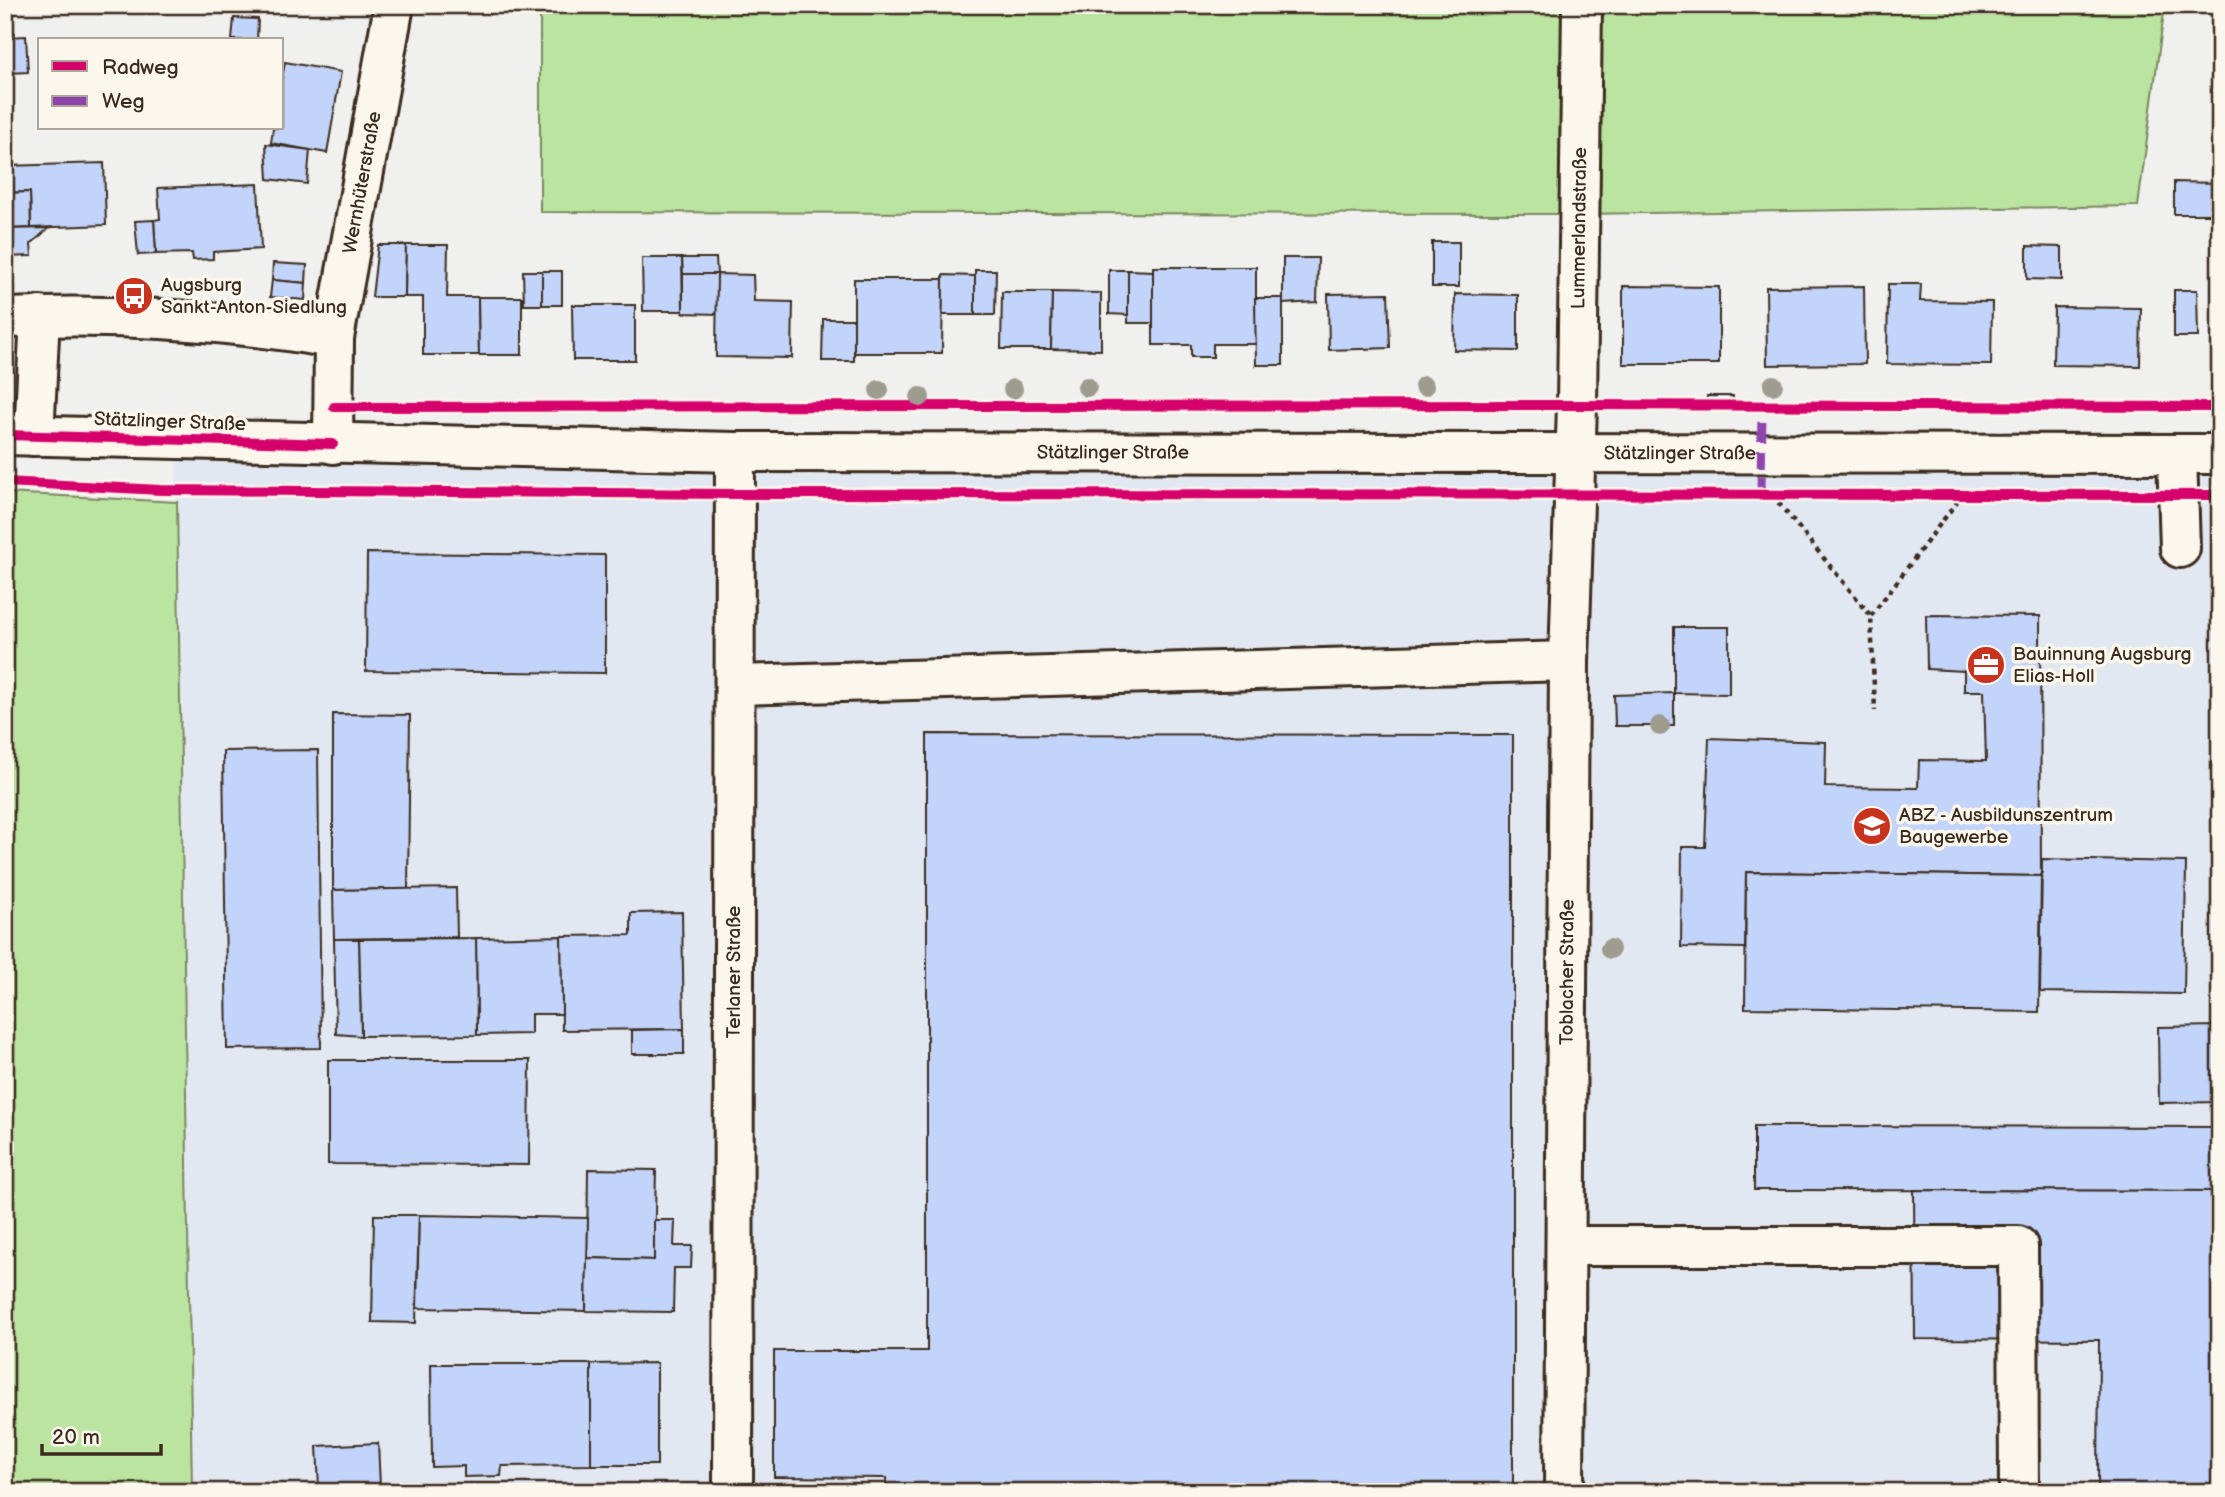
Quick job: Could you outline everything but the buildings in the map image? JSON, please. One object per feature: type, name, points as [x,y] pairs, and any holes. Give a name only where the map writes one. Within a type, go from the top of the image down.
[{"type":"street","name":"Wernhüterstraße","points":[[333,444],[334,338],[394,5]]},
{"type":"street","name":"Lummerlandstraße","points":[[1576,453],[1582,5]]},
{"type":"street","points":[[20,435],[23,317],[171,319],[260,326],[334,338]]},
{"type":"street","name":"Stätzlinger Straße","points":[[20,435],[735,452],[2220,454]]},
{"type":"street","name":"Terlaner Straße","points":[[733,1492],[735,452]]},
{"type":"street","name":"Toblacher Straße","points":[[1564,1492],[1569,661],[1576,453]]},
{"type":"street","points":[[2177,454],[2180,548]]},
{"type":"street","points":[[735,685],[1569,661]]},
{"type":"street","points":[[1567,1246],[2018,1246],[2019,1492]]},
{"type":"path","points":[[1772,495],[1871,615],[1875,711]]},
{"type":"path","points":[[1871,615],[1962,495]]},
{"type":"shaded area","points":[[176,440],[2220,454],[2220,1492],[192,1492]]},
{"type":"green space","points":[[540,5],[2165,5],[2138,206],[1579,214],[540,212]]},
{"type":"green space","points":[[5,493],[177,502],[192,1492],[5,1492]]},
{"type":"marked path","points":[[1761,494],[1762,407]]},
{"type":"cycle path","points":[[334,407],[2220,407]]},
{"type":"cycle path","points":[[5,435],[333,444]]},
{"type":"cycle path","points":[[5,482],[161,490],[735,494],[2220,495]]},
{"type":"place","name":"Augsburg Sankt-Anton-Siedlung","points":[[134,296]]},
{"type":"place","name":"Bauinnung Augsburg Elias-Holl","points":[[1986,665]]},
{"type":"place","name":"ABZ - Ausbildunszentrum Baugewerbe","points":[[1872,826]]}]
